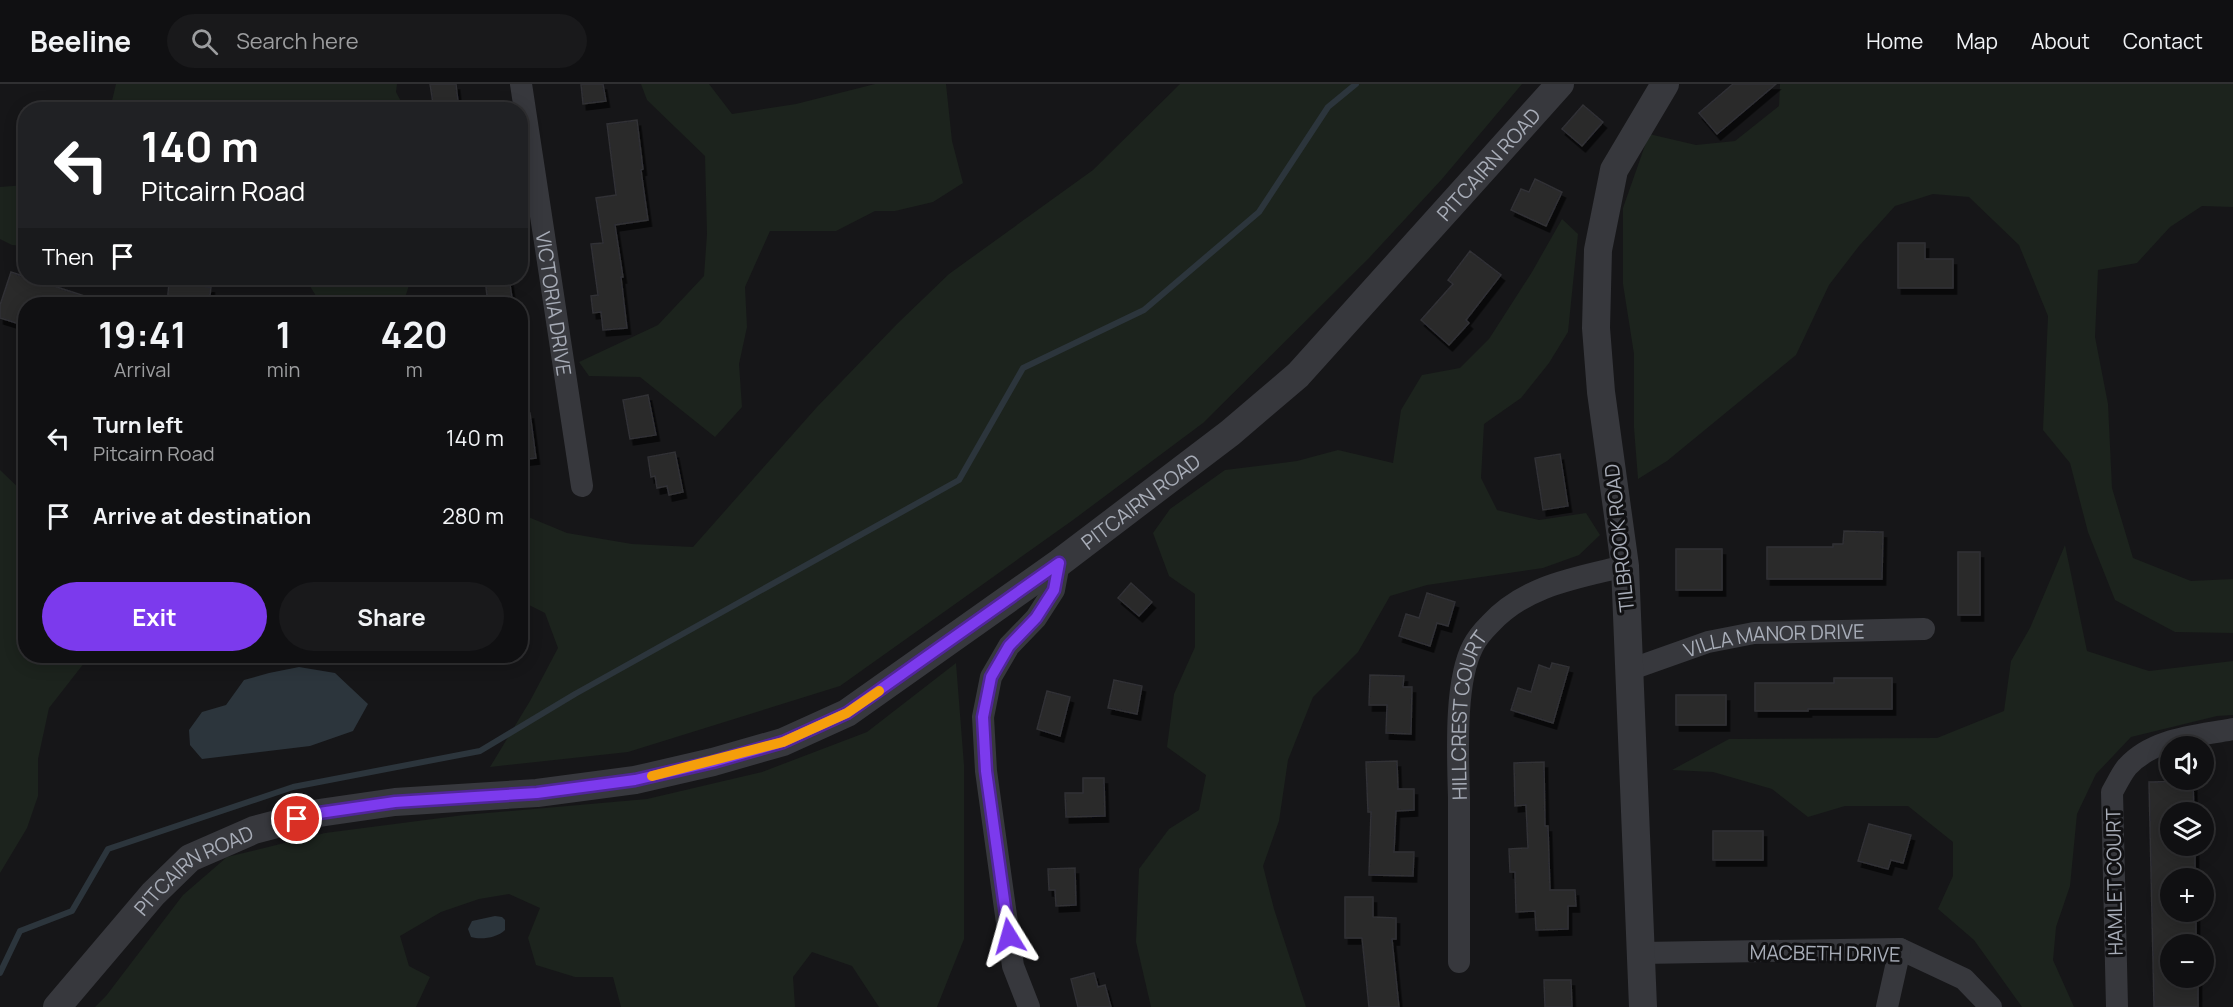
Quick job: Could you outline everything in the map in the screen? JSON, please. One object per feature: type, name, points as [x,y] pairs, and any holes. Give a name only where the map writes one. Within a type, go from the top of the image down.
[{"type":"street","name":"VICTORIA DRIVE","points":[[521,84],[524,102]]},
{"type":"street","name":"PITCAIRN ROAD","points":[[57,1007],[153,894],[190,858],[254,830],[319,813],[395,802],[537,793],[635,780],[713,762],[783,742],[847,713],[1059,563],[1230,433],[1298,375],[1560,84]]},
{"type":"street","name":"TILBROOK ROAD","points":[[1643,1007],[1625,566],[1601,392],[1596,328],[1598,250],[1614,170],[1665,84]]},
{"type":"street","name":"VICTORIA DRIVE","points":[[528,130],[582,486]]},
{"type":"street","points":[[1029,1007],[1013,966],[986,771],[983,717],[991,677],[1009,646],[1036,618],[1054,590],[1059,563]]},
{"type":"street","name":"HILLCREST COURT","points":[[1459,962],[1459,744],[1464,675],[1473,645],[1490,624],[1511,605],[1535,590],[1564,580],[1625,566]]},
{"type":"street","name":"VILLA MANOR DRIVE","points":[[1629,670],[1708,642],[1754,633],[1924,629]]},
{"type":"street","name":"HAMLET COURT","points":[[2116,1007],[2112,792],[2125,769],[2139,756],[2167,742],[2233,729]]},
{"type":"street","points":[[1887,1007],[1900,949]]},
{"type":"street","name":"MACBETH DRIVE","points":[[1641,953],[1900,949],[1964,979],[1991,1007]]},
{"type":"shaded area","points":[[116,84],[397,84],[396,92],[401,102],[112,102]]},
{"type":"shaded area","points":[[641,84],[709,84],[732,114],[796,104],[875,84],[946,84],[952,141],[963,183],[933,202],[895,211],[875,211],[836,231],[770,231],[745,287],[747,327],[739,364],[742,407],[715,437],[640,377],[589,376],[579,362],[658,325],[704,276],[707,234],[705,156],[647,100]]},
{"type":"shaded area","points":[[1180,84],[1522,84],[1442,179],[1369,258],[1203,423],[1073,520],[840,686],[628,752],[490,767],[530,701],[558,648],[545,613],[528,604],[528,517],[567,533],[632,544],[693,547],[817,407],[949,274],[1093,170]]},
{"type":"shaded area","points":[[1780,84],[2233,84],[2233,207],[2202,206],[2170,227],[2137,263],[2098,270],[2095,337],[2108,404],[2112,488],[2133,558],[2191,581],[2233,579],[2233,633],[2175,632],[2115,600],[2088,532],[2070,463],[2043,430],[2048,316],[2019,245],[1969,197],[1933,194],[1895,206],[1859,246],[1829,285],[1796,355],[1667,461],[1638,479],[1634,428],[1634,354],[1623,284],[1623,208],[1649,134],[1696,145],[1735,141],[1779,106]]},
{"type":"shaded area","points":[[18,186],[18,245],[0,239],[0,187]]},
{"type":"shaded area","points":[[1562,219],[1578,234],[1568,332],[1549,363],[1521,398],[1484,424],[1481,478],[1497,510],[1539,520],[1586,513],[1600,535],[1579,555],[1543,568],[1427,585],[1390,596],[1358,652],[1313,697],[1288,760],[1279,821],[1263,866],[1274,909],[1306,1007],[1151,1007],[1136,942],[1139,869],[1169,829],[1199,810],[1206,775],[1167,747],[1174,694],[1195,647],[1195,594],[1169,576],[1153,533],[1170,509],[1225,470],[1297,461],[1338,450],[1393,463],[1401,410],[1422,375],[1460,368],[1489,339],[1532,272]]},
{"type":"shaded area","points":[[309,285],[409,285],[405,297],[317,297]]},
{"type":"shaded area","points":[[0,470],[18,487],[18,663],[84,663],[49,708],[38,759],[38,796],[27,828],[0,873]]},
{"type":"shaded area","points":[[2065,545],[2087,651],[2149,671],[2233,661],[2233,715],[2217,716],[2131,737],[2096,774],[2077,814],[2070,886],[2056,927],[2053,960],[2074,1007],[2022,1007],[1974,940],[1938,909],[1953,876],[1953,842],[1908,806],[1845,806],[1808,817],[1772,789],[1713,772],[1672,770],[1729,739],[1937,738],[2004,711],[2011,661],[2030,628]]},
{"type":"shaded area","points":[[956,663],[964,765],[964,939],[937,1007],[879,1007],[852,966],[812,952],[793,977],[795,1007],[621,1007],[613,977],[575,977],[536,965],[528,938],[540,908],[509,894],[479,899],[441,912],[400,936],[409,966],[430,977],[416,1007],[95,1007],[106,996],[183,895],[227,857],[325,833],[464,815],[647,799],[762,772],[867,732]]},
{"type":"shaded area","points":[[299,667],[335,673],[368,704],[353,731],[310,746],[202,759],[190,745],[189,730],[202,712],[226,705],[244,680]]},
{"type":"shaded area","points":[[495,916],[505,920],[505,930],[489,938],[471,937],[468,929],[472,921]]},
{"type":"building","points":[[430,84],[456,84],[458,102],[433,102]]},
{"type":"building","points":[[581,84],[603,84],[606,101],[583,104]]},
{"type":"building","points":[[1733,84],[1776,84],[1717,134],[1699,113]]},
{"type":"building","points":[[1583,105],[1603,122],[1582,146],[1562,129]]},
{"type":"building","points":[[637,120],[648,220],[615,225],[623,277],[621,277],[627,328],[603,330],[601,312],[593,313],[591,296],[598,295],[591,244],[603,243],[596,198],[616,195],[607,124]]},
{"type":"building","points":[[1535,179],[1562,192],[1546,226],[1511,210],[1521,189],[1529,192]]},
{"type":"building","points":[[1898,243],[1925,243],[1925,259],[1953,259],[1953,288],[1898,288]]},
{"type":"building","points":[[1470,251],[1501,275],[1466,320],[1469,323],[1449,345],[1421,320],[1453,284],[1448,280]]},
{"type":"building","points":[[11,272],[18,274],[18,285],[51,285],[88,297],[18,297],[18,324],[0,318],[0,305]]},
{"type":"building","points":[[169,285],[211,287],[210,297],[168,297]]},
{"type":"building","points":[[486,285],[510,285],[512,297],[487,297]]},
{"type":"building","points":[[648,395],[656,435],[630,439],[623,400]]},
{"type":"building","points":[[528,413],[530,413],[536,458],[528,459]]},
{"type":"building","points":[[675,452],[683,492],[669,495],[667,486],[657,488],[655,476],[651,477],[648,457]]},
{"type":"building","points":[[1560,454],[1568,506],[1543,510],[1535,458]]},
{"type":"building","points":[[1844,531],[1883,532],[1882,579],[1767,579],[1767,547],[1833,547],[1833,544],[1843,544]]},
{"type":"building","points":[[1676,549],[1722,549],[1722,590],[1676,590]]},
{"type":"building","points":[[1958,552],[1980,552],[1980,615],[1958,615]]},
{"type":"building","points":[[1131,583],[1152,602],[1139,616],[1118,598]]},
{"type":"building","points":[[1427,593],[1455,602],[1448,626],[1437,623],[1430,646],[1399,636],[1406,614],[1419,618]]},
{"type":"building","points":[[1552,663],[1569,667],[1553,723],[1511,710],[1518,688],[1531,692],[1539,665],[1550,669]]},
{"type":"building","points":[[1370,675],[1404,676],[1403,687],[1412,687],[1411,734],[1386,733],[1387,705],[1369,705]]},
{"type":"building","points":[[1834,678],[1892,678],[1892,709],[1755,711],[1755,683],[1834,683]]},
{"type":"building","points":[[1114,680],[1142,686],[1137,714],[1108,708]]},
{"type":"building","points":[[1047,691],[1070,697],[1060,736],[1037,729]]},
{"type":"building","points":[[1676,695],[1726,695],[1726,725],[1676,725]]},
{"type":"building","points":[[1397,761],[1398,789],[1414,789],[1414,810],[1396,811],[1394,852],[1414,852],[1413,876],[1369,875],[1371,812],[1368,812],[1366,762]]},
{"type":"building","points":[[1544,762],[1545,826],[1548,826],[1550,890],[1575,890],[1576,906],[1568,906],[1568,929],[1536,930],[1535,911],[1516,912],[1515,872],[1510,872],[1509,849],[1528,848],[1526,805],[1515,806],[1514,763]]},
{"type":"building","points":[[1083,778],[1104,778],[1105,816],[1066,817],[1065,793],[1083,793]]},
{"type":"building","points":[[2149,782],[2160,782],[2160,790],[2193,790],[2194,802],[2160,802],[2160,856],[2195,856],[2195,868],[2160,868],[2160,922],[2196,922],[2196,934],[2160,934],[2160,988],[2198,988],[2198,1007],[2154,1007]]},
{"type":"building","points":[[1869,824],[1911,835],[1903,863],[1891,860],[1888,869],[1858,861]]},
{"type":"building","points":[[1713,831],[1763,831],[1763,860],[1713,860]]},
{"type":"building","points":[[1075,868],[1076,905],[1056,906],[1055,890],[1049,890],[1048,869]]},
{"type":"building","points":[[1345,897],[1373,897],[1373,917],[1396,918],[1396,939],[1392,939],[1399,1007],[1369,1007],[1362,938],[1345,938]]},
{"type":"building","points":[[1094,973],[1098,987],[1105,985],[1111,1007],[1078,1007],[1071,979]]},
{"type":"building","points":[[1544,980],[1571,980],[1572,1007],[1545,1007]]},
{"type":"waterway","points":[[0,973],[20,931],[72,911],[108,849],[293,787],[480,751],[575,694],[959,480],[1023,368],[1144,310],[1259,212],[1328,107],[1356,84]]},
{"type":"slow traffic","points":[[652,776],[783,742],[847,713],[879,691]]},
{"type":"route","points":[[297,819],[319,813],[395,802],[537,793],[635,780],[713,762],[783,742],[847,713],[1059,563],[1054,590],[1036,618],[1009,646],[991,677],[983,717],[986,771],[1009,936]]}]
